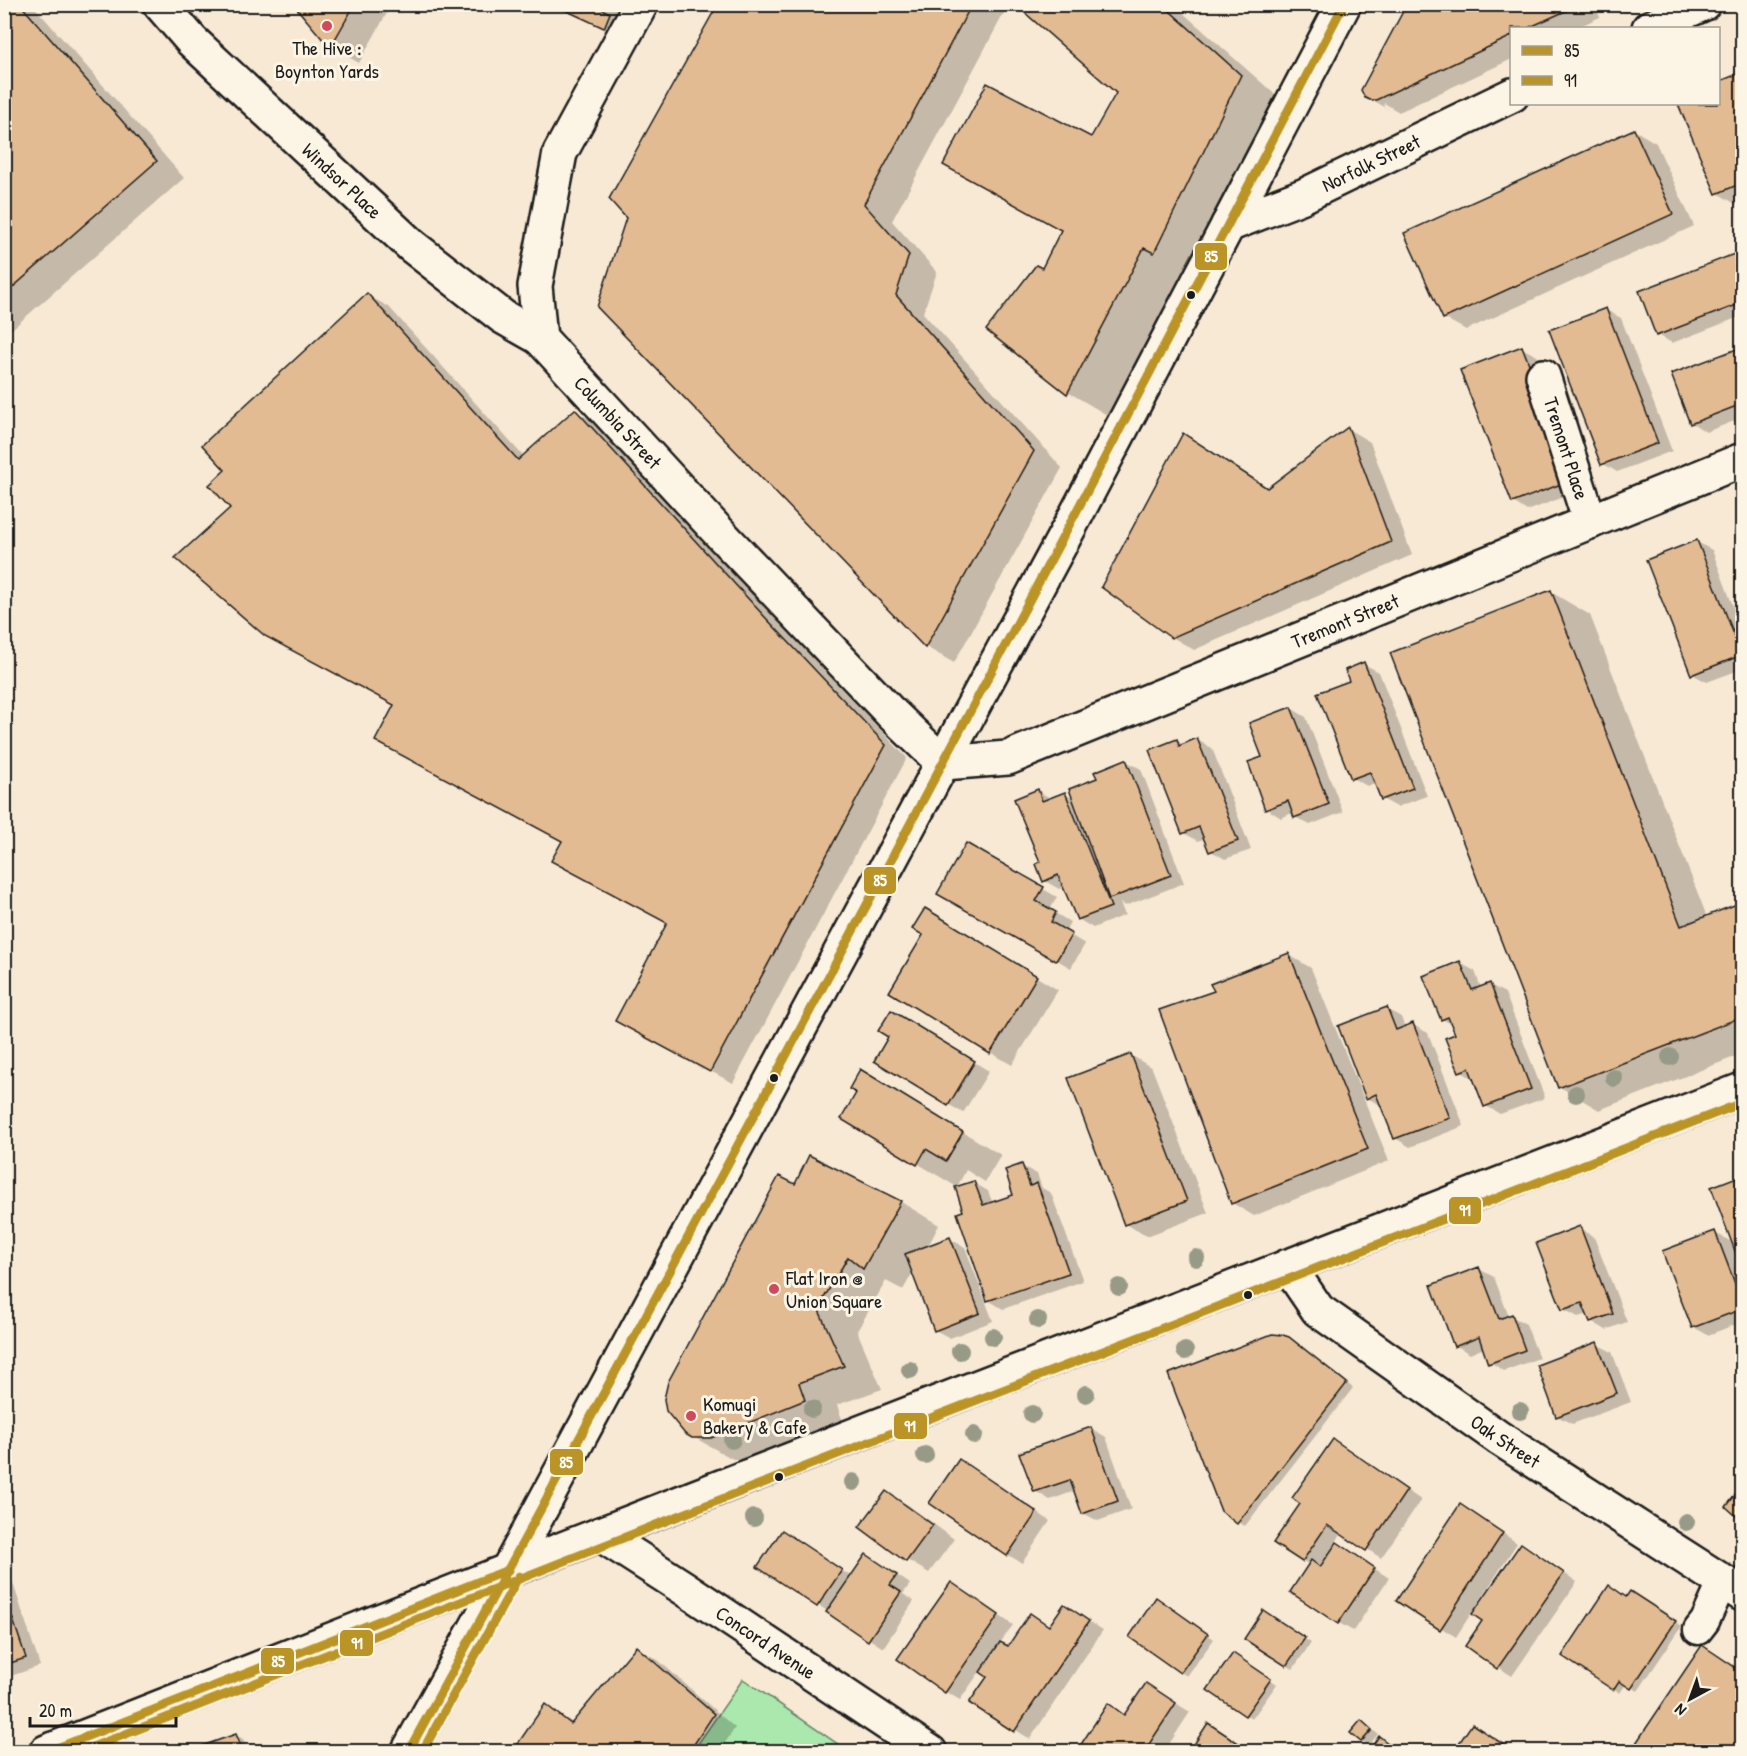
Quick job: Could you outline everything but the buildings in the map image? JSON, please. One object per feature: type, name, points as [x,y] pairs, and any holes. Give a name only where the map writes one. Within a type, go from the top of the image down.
[{"type":"main road","name":"Windsor Place","points":[[160,4],[192,41],[412,246],[503,317],[540,338]]},
{"type":"main road","points":[[540,338],[535,286],[560,153],[641,4]]},
{"type":"main road","points":[[408,1752],[1076,515],[1344,4]]},
{"type":"main road","points":[[1650,27],[1703,4]]},
{"type":"main road","name":"Norfolk Street","points":[[1228,225],[1303,196],[1510,96]]},
{"type":"main road","name":"Columbia Street","points":[[540,338],[890,712],[943,763]]},
{"type":"main road","name":"Tremont Place","points":[[1543,376],[1590,522]]},
{"type":"main road","name":"Tremont Street","points":[[943,763],[1008,758],[1743,460]]},
{"type":"main road","points":[[46,1752],[1743,1090]]},
{"type":"main road","name":"Oak Street","points":[[1288,1266],[1318,1310],[1499,1438],[1733,1588]]},
{"type":"main road","name":"Concord Avenue","points":[[600,1534],[930,1752]]},
{"type":"lane","points":[[1698,1630],[1733,1588]]},
{"type":"green space","points":[[743,1679],[848,1751],[693,1751]]},
{"type":"transit line","name":"85","points":[[408,1752],[880,880],[1344,4]]},
{"type":"transit line","name":"91","points":[[80,1752],[699,1508],[1742,1103]]},
{"type":"transit line","name":"85","points":[[47,1752],[508,1570]]},
{"type":"transit line","name":"91","points":[[422,1752],[519,1576]]},
{"type":"place","name":"The Hive : Boynton Yards","points":[[327,26]]},
{"type":"place","name":"Flat Iron @ Union Square","points":[[774,1289]]},
{"type":"place","name":"Komugi Bakery & Cafe","points":[[691,1416]]}]
